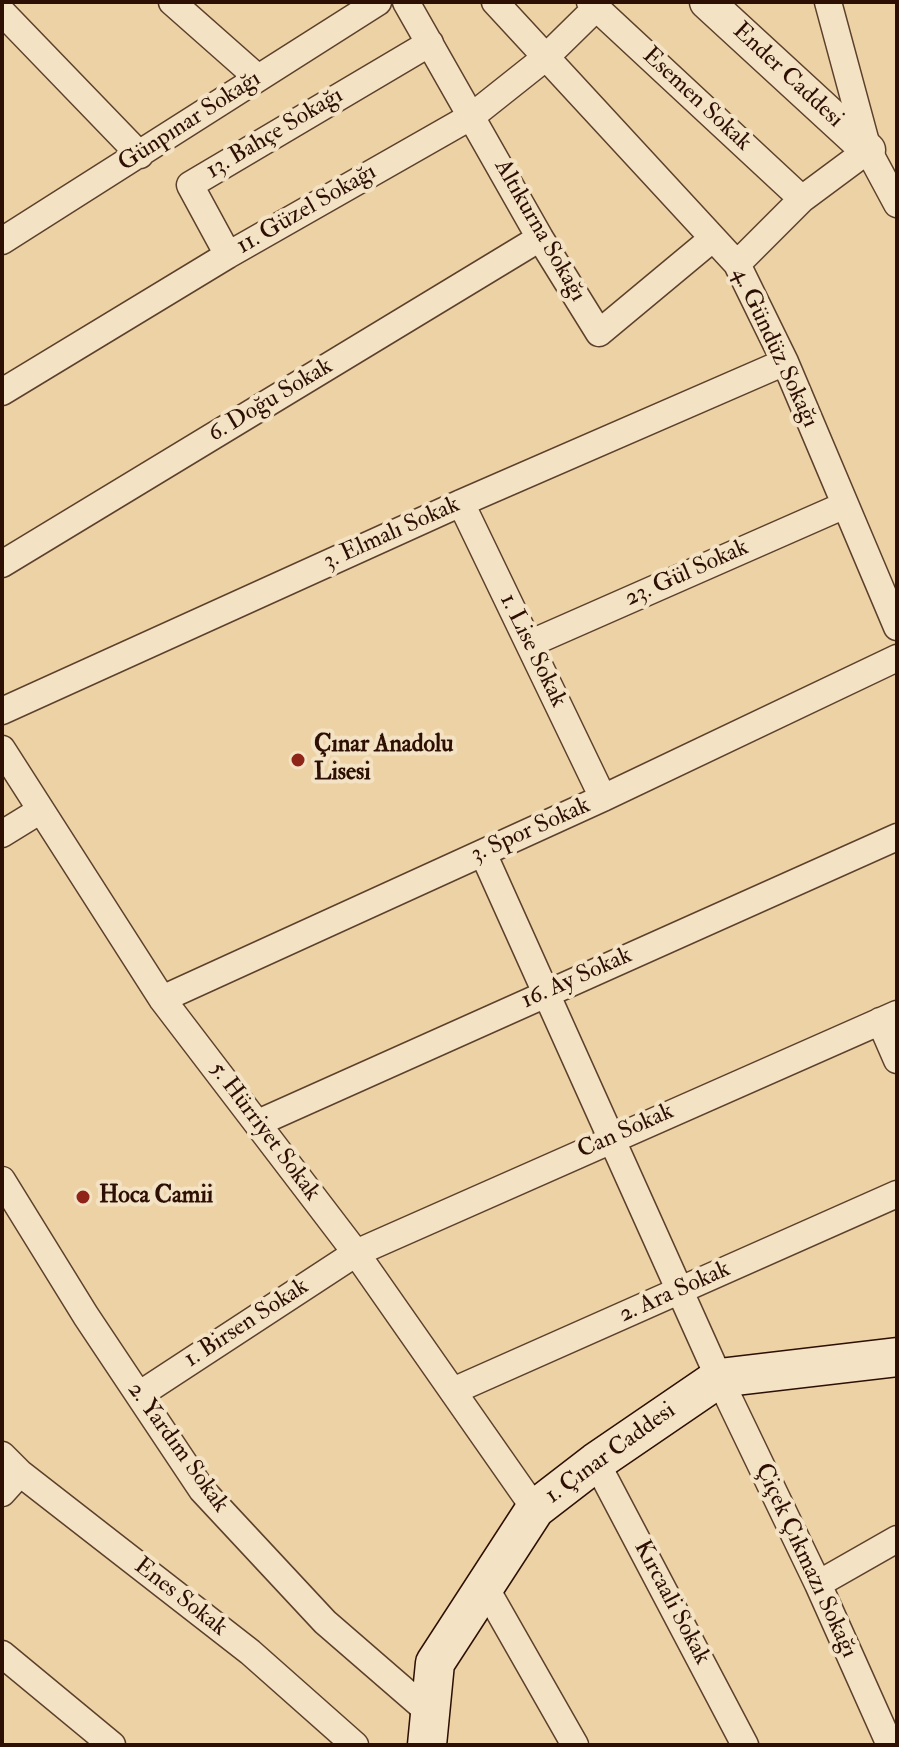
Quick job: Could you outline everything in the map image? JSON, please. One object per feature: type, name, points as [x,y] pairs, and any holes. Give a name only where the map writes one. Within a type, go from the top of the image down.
[{"type":"main road","name":"1. Çınar Caddesi","points":[[428,1729],[435,1663],[535,1509],[596,1462],[719,1378],[897,1357]]},
{"type":"street","points":[[172,2],[258,78]]},
{"type":"street","name":"Altıkurna Sokağı","points":[[406,2],[540,238],[599,333],[712,239]]},
{"type":"street","name":"4. Gündüz Sokağı","points":[[495,2],[737,264],[785,362],[897,627]]},
{"type":"street","name":"Ender Caddesi","points":[[707,2],[882,153]]},
{"type":"street","points":[[828,2],[897,204]]},
{"type":"street","name":"11. Güzel Sokağı","points":[[2,392],[228,255],[472,116],[545,58],[593,5]]},
{"type":"street","name":"Esemen Sokak","points":[[593,5],[802,199]]},
{"type":"street","name":"Günpınar Sokağı","points":[[2,241],[258,78],[361,6]]},
{"type":"street","points":[[9,10],[140,155]]},
{"type":"street","name":"13. Bahçe Sokağı","points":[[228,255],[190,185],[430,43]]},
{"type":"street","points":[[737,264],[802,199],[882,153]]},
{"type":"street","name":"6. Doğu Sokak","points":[[2,564],[540,238]]},
{"type":"street","name":"3. Elmalı Sokak","points":[[2,711],[461,503],[785,362]]},
{"type":"street","name":"1. Lise Sokak","points":[[461,503],[603,798]]},
{"type":"street","name":"23. Gül Sokak","points":[[529,644],[845,505]]},
{"type":"street","name":"3. Spor Sokak","points":[[162,999],[603,798],[897,658]]},
{"type":"street","name":"5. Hürriyet Sokak","points":[[2,749],[162,999],[356,1253],[535,1509]]},
{"type":"street","points":[[2,834],[41,810]]},
{"type":"street","name":"16. Ay Sokak","points":[[258,1123],[897,837]]},
{"type":"street","name":"Çiçek Çıkmazı Sokağı","points":[[483,853],[719,1378],[818,1584],[890,1745]]},
{"type":"street","points":[[889,1018],[897,1060]]},
{"type":"street","name":"Can Sokak","points":[[356,1253],[889,1018]]},
{"type":"street","name":"2. Yardım Sokak","points":[[2,1180],[86,1316],[202,1490],[428,1729]]},
{"type":"street","name":"2. Ara Sokak","points":[[453,1391],[897,1194]]},
{"type":"street","name":"1. Birsen Sokak","points":[[139,1395],[356,1253]]},
{"type":"street","name":"Kırcaali Sokak","points":[[596,1462],[745,1745]]},
{"type":"street","points":[[2,1493],[11,1464]]},
{"type":"street","name":"Enes Sokak","points":[[11,1464],[250,1652],[355,1745]]},
{"type":"street","points":[[818,1584],[897,1539]]},
{"type":"street","points":[[485,1587],[575,1745]]},
{"type":"street","points":[[2,1654],[112,1745]]},
{"type":"place","name":"Çınar Anadolu Lisesi","points":[[298,760]]},
{"type":"place","name":"Hoca Camii","points":[[83,1197]]}]
